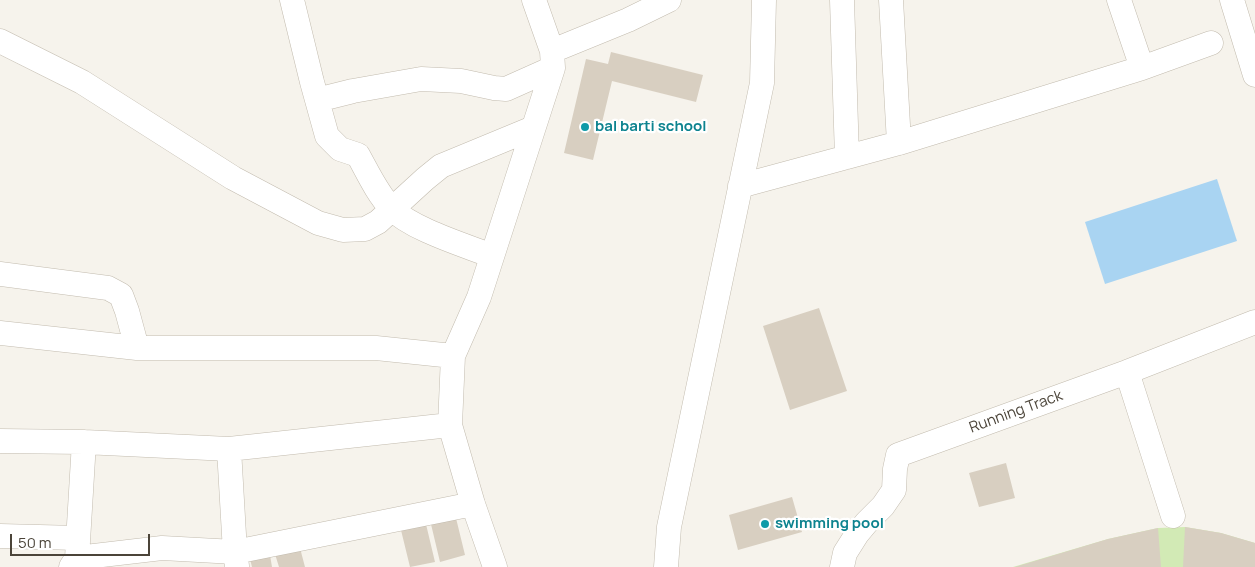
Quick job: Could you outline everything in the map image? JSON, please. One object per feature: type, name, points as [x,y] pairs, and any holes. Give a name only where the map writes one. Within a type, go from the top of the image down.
[{"type":"street","points":[[292,0],[327,136],[340,149],[358,155],[379,193],[392,209],[408,222],[492,256]]},
{"type":"street","points":[[495,567],[473,504],[450,425],[453,356],[479,297],[533,128],[552,60],[534,0]]},
{"type":"street","points":[[317,100],[353,91],[421,80],[461,81],[506,89],[552,60],[623,10],[669,0]]},
{"type":"street","points":[[666,567],[670,527],[762,83],[764,0]]},
{"type":"street","points":[[842,0],[847,157]]},
{"type":"street","points":[[891,0],[899,143]]},
{"type":"street","points":[[1119,0],[1142,68]]},
{"type":"street","points":[[1241,7],[1255,75]]},
{"type":"street","points":[[0,41],[82,82],[233,178],[318,223],[343,230],[365,229],[378,222],[441,166],[533,128]]},
{"type":"street","points":[[740,186],[899,143],[1142,68],[1210,43]]},
{"type":"street","points":[[0,274],[108,288],[121,295],[128,311],[137,348]]},
{"type":"street","name":"Running Track","points":[[842,567],[845,554],[857,534],[866,522],[883,506],[894,490],[898,455],[1127,372],[1255,322]]},
{"type":"street","points":[[0,333],[137,348],[376,348],[453,356]]},
{"type":"street","points":[[1127,372],[1173,516]]},
{"type":"street","points":[[0,441],[84,442],[229,448],[450,425]]},
{"type":"street","points":[[75,555],[84,442]]},
{"type":"street","points":[[229,448],[236,559]]},
{"type":"street","points":[[0,536],[75,555],[162,548],[236,559],[473,504]]},
{"type":"green space","points":[[1185,527],[1221,533],[1255,543],[1255,567],[1013,567],[1108,539],[1158,528]]},
{"type":"water","points":[[1217,179],[1237,241],[1105,284],[1085,222]]},
{"type":"building","name":"bal barti school","points":[[611,52],[703,75],[696,102],[612,81],[593,160],[564,153],[586,59],[608,64]]},
{"type":"building","points":[[819,308],[847,391],[790,410],[763,326]]},
{"type":"building","points":[[1006,463],[1015,498],[979,507],[969,473]]},
{"type":"building","name":"swimming pool","points":[[792,497],[802,532],[738,550],[729,515]]},
{"type":"building","points":[[455,514],[465,555],[440,562],[430,520]]},
{"type":"building","points":[[425,520],[435,562],[410,567],[400,526]]},
{"type":"building","points":[[1185,527],[1221,533],[1255,543],[1255,567],[1183,567]]},
{"type":"building","points":[[1158,528],[1161,567],[1015,567],[1108,539]]},
{"type":"building","points":[[300,548],[305,567],[279,567],[275,554]]},
{"type":"building","points":[[270,555],[272,567],[252,567],[250,559]]},
{"type":"place","name":"bal barti school","points":[[585,127]]},
{"type":"place","name":"swimming pool","points":[[765,524]]}]
